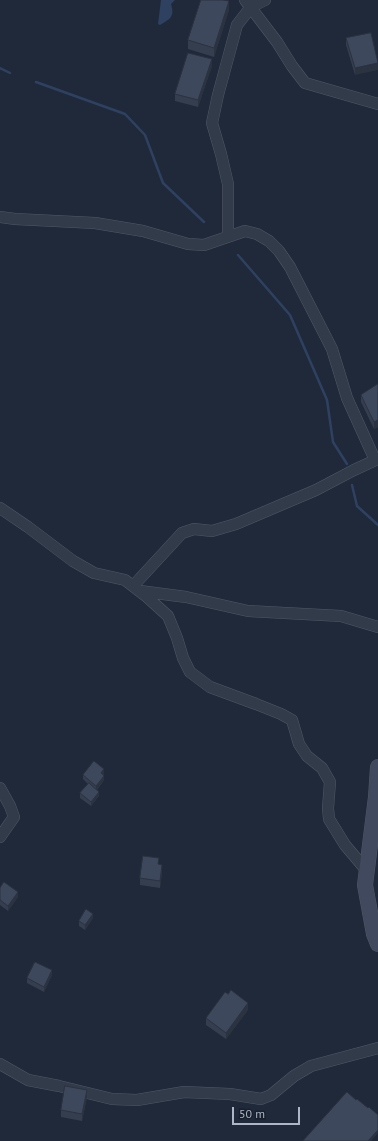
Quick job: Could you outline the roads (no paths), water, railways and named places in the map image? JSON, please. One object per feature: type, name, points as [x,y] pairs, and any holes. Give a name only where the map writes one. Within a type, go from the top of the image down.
[{"type":"street","points":[[248,3],[265,0]]},
{"type":"street","points":[[248,3],[305,83],[378,104]]},
{"type":"street","points":[[228,236],[228,184],[212,123],[237,25],[248,3]]},
{"type":"street","points":[[0,217],[95,223],[143,231],[188,244],[204,245],[245,231],[257,234],[269,241],[280,251],[332,349],[348,398],[376,460],[316,490],[236,524],[212,531],[194,529],[182,533],[136,588]]},
{"type":"street","points":[[0,508],[73,561],[94,573],[125,580],[136,588],[168,616],[183,658],[190,672],[210,687],[282,714],[292,720],[299,744],[307,756],[322,768],[330,782],[328,808],[329,819],[345,845],[367,871]]},
{"type":"street","points":[[136,588],[186,597],[248,611],[341,616],[378,627]]},
{"type":"street","points":[[378,767],[366,885],[374,934],[378,944]]},
{"type":"street","points":[[0,788],[14,817],[0,837]]},
{"type":"street","points":[[0,1064],[28,1080],[112,1099],[137,1100],[184,1092],[230,1094],[261,1099],[271,1095],[294,1076],[311,1066],[378,1048]]},
{"type":"water","points":[[161,0],[175,0],[171,4],[171,17],[160,25],[158,24]]},
{"type":"waterway","points":[[0,68],[10,73]]},
{"type":"waterway","points":[[36,82],[125,114],[145,135],[163,183],[204,222]]},
{"type":"waterway","points":[[238,255],[290,315],[327,400],[333,442],[347,464]]},
{"type":"waterway","points":[[352,485],[357,506],[378,525]]}]
